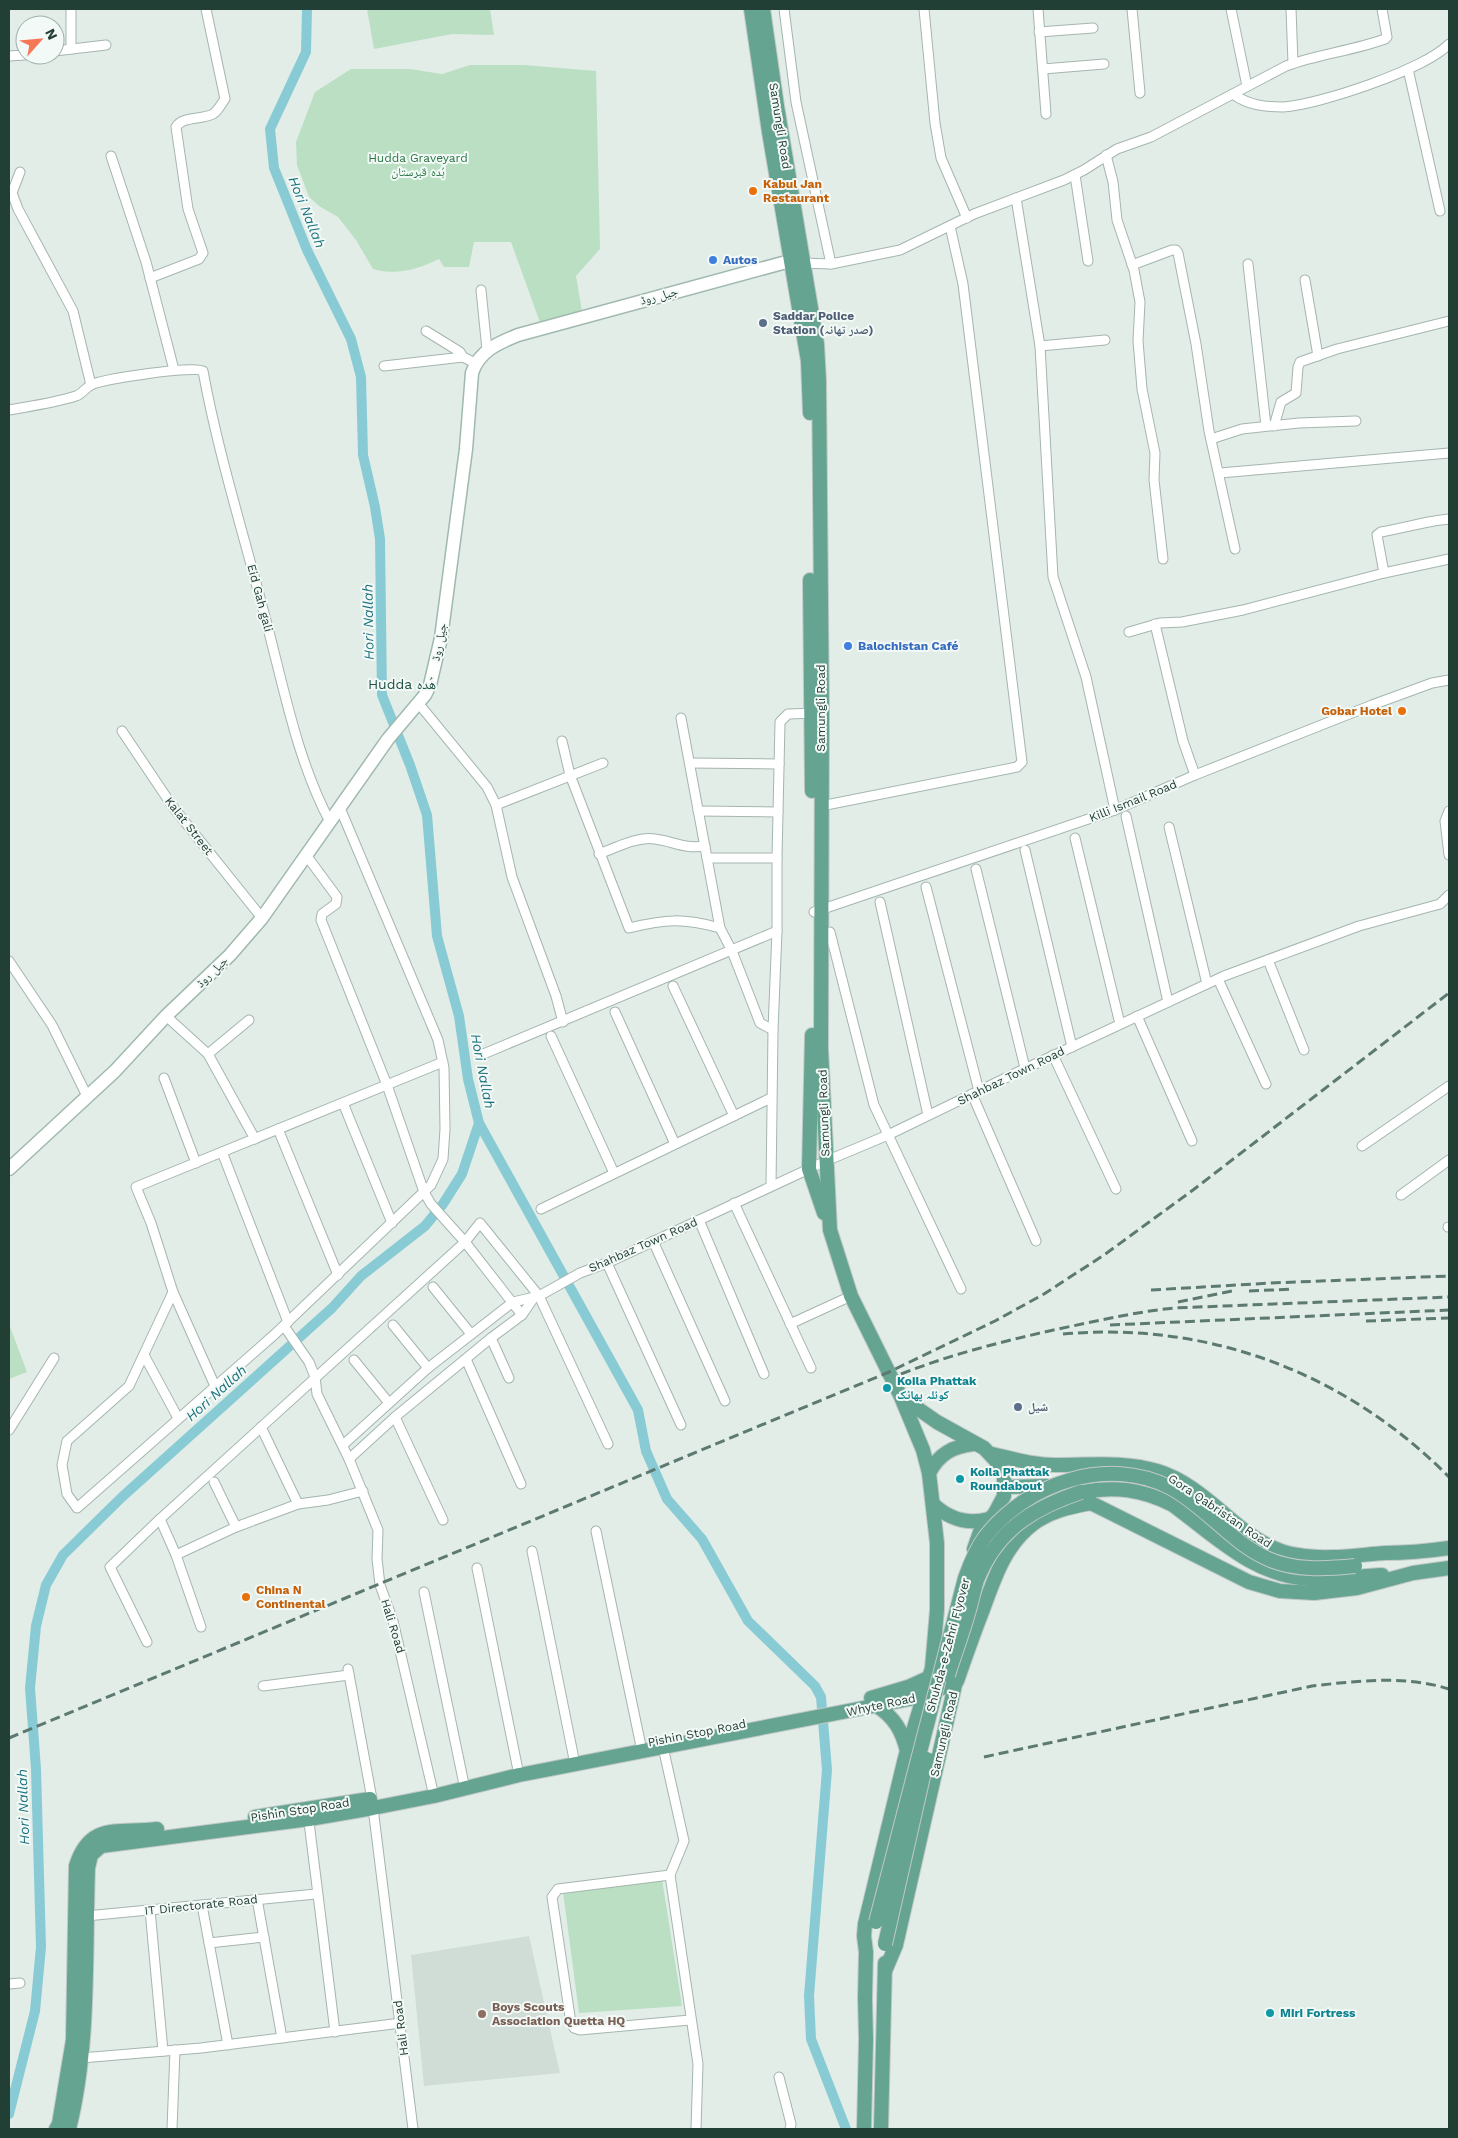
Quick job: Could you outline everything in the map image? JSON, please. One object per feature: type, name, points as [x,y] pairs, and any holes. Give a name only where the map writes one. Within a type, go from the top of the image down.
[{"type":"main road","name":"Samungli Road","points":[[750,9],[760,28]]},
{"type":"main road","name":"Samungli Road","points":[[763,9],[760,28],[796,262],[817,344],[819,381],[816,713],[818,912],[821,1048],[830,1230],[852,1296],[901,1397],[924,1450],[929,1473],[936,1543],[936,1610],[930,1677],[907,1752],[865,1924],[864,2129]]},
{"type":"main road","name":"جیل روڈ","points":[[9,1169],[115,1070],[166,1016],[230,955],[262,918],[388,739],[419,704],[430,685],[441,638],[466,449],[472,373],[475,363],[487,350],[518,335],[796,262]]},
{"type":"main road","name":"Samungli Road","points":[[816,713],[821,806],[818,912]]},
{"type":"main road","points":[[818,912],[809,1169],[830,1230]]},
{"type":"main road","name":"Samungli Road","points":[[901,1397],[936,1422],[992,1454]]},
{"type":"main road","points":[[929,1473],[935,1463],[947,1452],[963,1445],[974,1444]]},
{"type":"main road","points":[[992,1454],[1002,1470],[1005,1487],[1047,1486],[1068,1492],[1248,1582],[1280,1591],[1314,1593],[1357,1588],[1413,1573],[1449,1568]]},
{"type":"main road","name":"Gora Qabristan Road","points":[[992,1454],[1058,1465],[1105,1464],[1136,1466],[1158,1471],[1178,1480],[1208,1500],[1246,1531],[1269,1546],[1299,1556],[1344,1557],[1409,1554],[1449,1548]]},
{"type":"main road","name":"Shuhda-e-Zehri Flyover","points":[[866,1952],[876,1922],[965,1578],[984,1538],[997,1523],[1024,1501],[1060,1483],[1092,1475],[1109,1474],[1150,1479],[1186,1496],[1233,1536],[1266,1558],[1305,1568],[1413,1573]]},
{"type":"main road","name":"Samungli Road","points":[[880,2129],[884,1970],[896,1945],[956,1681],[970,1560],[978,1537],[1000,1505],[1005,1487]]},
{"type":"main road","name":"Shuhda-e-Zehri Flyover","points":[[884,1970],[885,1944],[942,1697],[977,1581],[990,1555],[1007,1532],[1030,1514],[1055,1501],[1102,1488],[1134,1490],[1149,1494],[1173,1505],[1226,1547],[1245,1560],[1268,1571],[1308,1579],[1357,1571],[1409,1554]]},
{"type":"main road","points":[[956,1681],[999,1566],[1014,1542],[1033,1524],[1046,1516],[1070,1507],[1090,1503]]},
{"type":"main road","points":[[933,1504],[949,1516],[959,1520],[979,1522],[989,1519]]},
{"type":"main road","name":"Whyte Road","points":[[801,1717],[883,1696],[930,1677]]},
{"type":"main road","name":"Whyte Road","points":[[801,1717],[826,1716],[925,1696],[956,1681]]},
{"type":"main road","points":[[877,1706],[898,1724],[907,1752]]},
{"type":"main road","name":"Pishin Stop Road","points":[[642,1748],[664,1747],[801,1717]]},
{"type":"main road","name":"Pishin Stop Road","points":[[69,2129],[74,2110],[80,2058],[86,1979],[88,1868],[91,1855],[101,1846],[434,1793],[519,1772],[801,1717]]},
{"type":"main road","name":"Pishin Stop Road","points":[[56,2129],[59,2124],[73,2040],[76,1866],[80,1853],[87,1842],[105,1834],[308,1814]]},
{"type":"street","points":[[71,9],[71,49]]},
{"type":"street","points":[[150,278],[199,259],[203,253],[188,209],[176,127],[183,120],[196,120],[214,114],[225,99],[206,9]]},
{"type":"street","points":[[784,9],[796,102],[831,264]]},
{"type":"street","points":[[924,9],[935,123],[942,158],[967,218]]},
{"type":"street","points":[[1038,9],[1046,114]]},
{"type":"street","points":[[1132,9],[1140,93]]},
{"type":"street","points":[[1231,9],[1247,86]]},
{"type":"street","points":[[1291,9],[1293,63]]},
{"type":"street","points":[[796,262],[831,264],[900,250],[967,218],[1075,174],[1117,149],[1151,137],[1293,63],[1362,48],[1385,39],[1387,37],[1382,9]]},
{"type":"street","points":[[1040,32],[1093,28]]},
{"type":"street","points":[[65,50],[106,45]]},
{"type":"street","points":[[1232,94],[1241,100],[1256,105],[1283,107],[1302,104],[1327,98],[1408,69],[1434,57],[1449,47]]},
{"type":"street","points":[[1043,69],[1104,64]]},
{"type":"street","points":[[1408,69],[1440,211]]},
{"type":"street","points":[[1106,155],[1113,182],[1117,220],[1132,265],[1140,302],[1138,341],[1142,389],[1154,453],[1154,480],[1163,558]]},
{"type":"street","points":[[9,410],[79,396],[91,385],[107,380],[174,370],[150,278],[111,156]]},
{"type":"street","points":[[20,172],[10,192],[73,311],[91,385]]},
{"type":"street","points":[[1075,174],[1088,261]]},
{"type":"street","points":[[1016,198],[1040,346],[1053,577],[1086,677],[1115,810]]},
{"type":"street","points":[[821,806],[1017,767],[1022,762],[963,284],[950,226]]},
{"type":"street","points":[[1132,265],[1172,250],[1176,250],[1178,254],[1211,439],[1220,473],[1235,549]]},
{"type":"street","points":[[1248,264],[1270,426]]},
{"type":"street","points":[[1305,280],[1318,356]]},
{"type":"street","points":[[480,290],[487,350]]},
{"type":"street","points":[[1270,426],[1281,402],[1296,393],[1300,362],[1337,349],[1449,321]]},
{"type":"street","points":[[426,331],[460,352],[463,357],[475,363]]},
{"type":"street","points":[[1040,346],[1105,340]]},
{"type":"street","points":[[384,366],[463,357]]},
{"type":"street","name":"Eid Gah gali","points":[[174,370],[199,368],[203,371],[237,516],[289,711],[316,796],[330,822]]},
{"type":"street","points":[[1211,439],[1242,429],[1356,421]]},
{"type":"street","points":[[1220,473],[1449,452]]},
{"type":"street","points":[[1384,573],[1377,534],[1426,521],[1449,519]]},
{"type":"street","points":[[1129,632],[1155,624],[1182,622],[1243,610],[1384,573],[1449,559]]},
{"type":"street","points":[[1155,624],[1183,741],[1195,775]]},
{"type":"street","name":"Killi Ismail Road","points":[[818,912],[1115,810],[1195,775],[1372,705],[1432,683],[1449,680]]},
{"type":"street","points":[[419,704],[487,787],[496,805],[512,877],[556,996],[563,1022]]},
{"type":"street","points":[[771,1186],[780,722],[788,714],[816,713]]},
{"type":"street","points":[[681,718],[720,928],[732,951],[760,1023],[773,1030]]},
{"type":"street","name":"Kalat Street","points":[[122,730],[173,807],[262,918]]},
{"type":"street","points":[[562,741],[570,776],[629,928],[657,921],[692,920],[720,928]]},
{"type":"street","points":[[496,805],[603,763]]},
{"type":"street","points":[[690,764],[779,764]]},
{"type":"street","points":[[173,1292],[129,1386],[67,1441],[62,1465],[67,1494],[77,1508],[215,1386],[287,1327],[431,1185],[443,1159],[445,1129],[443,1062],[438,1040],[340,808]]},
{"type":"street","points":[[698,810],[778,812]]},
{"type":"street","points":[[1449,811],[1445,821],[1449,855]]},
{"type":"street","points":[[1126,816],[1168,1002]]},
{"type":"street","points":[[1169,827],[1207,984]]},
{"type":"street","points":[[599,854],[636,841],[654,838],[689,848],[705,846]]},
{"type":"street","points":[[1075,838],[1120,1024]]},
{"type":"street","points":[[1025,850],[1072,1047]]},
{"type":"street","points":[[306,855],[337,897],[336,904],[322,914],[321,920],[387,1085],[424,1192],[431,1204],[465,1242],[522,1315]]},
{"type":"street","points":[[707,858],[777,858]]},
{"type":"street","points":[[976,869],[1025,1068]]},
{"type":"street","points":[[926,887],[975,1092],[1036,1241]]},
{"type":"street","name":"Shahbaz Town Road","points":[[536,1297],[580,1273],[606,1263],[826,1161],[888,1135],[1025,1068],[1218,979],[1359,926],[1440,904],[1449,896]]},
{"type":"street","points":[[880,902],[928,1116]]},
{"type":"street","points":[[481,1055],[777,931]]},
{"type":"street","points":[[830,932],[874,1105],[961,1289]]},
{"type":"street","points":[[1268,960],[1304,1050]]},
{"type":"street","points":[[9,961],[52,1025],[87,1096]]},
{"type":"street","points":[[1218,979],[1266,1084]]},
{"type":"street","points":[[672,986],[734,1116]]},
{"type":"street","points":[[615,1012],[675,1144]]},
{"type":"street","points":[[166,1016],[208,1054],[255,1139]]},
{"type":"street","points":[[1137,1016],[1192,1141]]},
{"type":"street","points":[[208,1054],[249,1020]]},
{"type":"street","points":[[551,1036],[614,1174]]},
{"type":"street","points":[[1053,1055],[1116,1189]]},
{"type":"street","points":[[215,1386],[173,1292],[136,1188],[443,1062]]},
{"type":"street","points":[[164,1078],[196,1163]]},
{"type":"street","points":[[1362,1146],[1449,1086]]},
{"type":"street","points":[[541,1208],[772,1098]]},
{"type":"street","points":[[343,1103],[392,1223]]},
{"type":"street","points":[[278,1129],[338,1275]]},
{"type":"street","name":"Hali Road","points":[[222,1152],[287,1327],[316,1377],[317,1394],[343,1445],[378,1530],[377,1559],[380,1585],[393,1621],[434,1793]]},
{"type":"street","points":[[1401,1195],[1449,1160]]},
{"type":"street","points":[[734,1203],[810,1368]]},
{"type":"street","points":[[699,1220],[764,1374]]},
{"type":"street","points":[[147,1642],[110,1568],[260,1427],[465,1242],[480,1223],[536,1297],[608,1444]]},
{"type":"street","points":[[653,1241],[725,1401]]},
{"type":"street","points":[[606,1263],[681,1425]]},
{"type":"street","points":[[432,1287],[471,1334]]},
{"type":"street","points":[[790,1324],[852,1296]]},
{"type":"street","points":[[343,1445],[428,1368],[471,1334],[513,1302],[536,1297]]},
{"type":"street","points":[[349,1459],[395,1417],[522,1315],[536,1297]]},
{"type":"street","points":[[393,1325],[428,1368]]},
{"type":"street","points":[[491,1338],[509,1378]]},
{"type":"street","points":[[144,1355],[178,1418]]},
{"type":"street","points":[[9,1430],[54,1358]]},
{"type":"street","points":[[466,1359],[521,1484]]},
{"type":"street","points":[[354,1360],[389,1403]]},
{"type":"street","points":[[395,1417],[443,1520]]},
{"type":"street","points":[[260,1427],[298,1504]]},
{"type":"street","points":[[214,1482],[236,1527]]},
{"type":"street","points":[[176,1555],[236,1527],[298,1504],[328,1500],[362,1492]]},
{"type":"street","points":[[160,1519],[176,1555],[201,1627]]},
{"type":"street","points":[[596,1531],[642,1748]]},
{"type":"street","points":[[532,1551],[574,1761]]},
{"type":"street","points":[[477,1568],[519,1772]]},
{"type":"street","points":[[424,1592],[464,1785]]},
{"type":"street","name":"Hali Road","points":[[263,1686],[348,1672],[373,1803],[413,2129]]},
{"type":"street","points":[[664,1747],[684,1842],[670,1875],[698,2064],[696,2129]]},
{"type":"street","points":[[308,1814],[316,1894],[335,2032]]},
{"type":"street","points":[[670,1875],[558,1889],[552,1897],[571,2023],[574,2028],[580,2030],[690,2020]]},
{"type":"street","name":"IT Directorate Road","points":[[86,1916],[316,1894]]},
{"type":"street","points":[[257,1899],[282,2038]]},
{"type":"street","points":[[202,1905],[228,2045]]},
{"type":"street","points":[[150,1910],[163,2051]]},
{"type":"street","points":[[209,1943],[264,1937]]},
{"type":"street","points":[[9,1984],[20,1983]]},
{"type":"street","points":[[80,2058],[228,2045],[401,2023]]},
{"type":"street","points":[[172,2129],[174,2050]]},
{"type":"street","points":[[779,2077],[790,2129]]},
{"type":"shaded area","name":"Boys Scouts Association Quetta HQ","points":[[529,1936],[560,2073],[424,2086],[411,1955]]},
{"type":"green space","points":[[367,9],[490,9],[494,35],[452,34],[374,49]]},
{"type":"green space","name":"Hudda Graveyard ہُدہ قبرستان","points":[[470,65],[524,65],[596,71],[600,249],[576,276],[583,317],[542,328],[511,242],[474,242],[469,267],[444,267],[439,259],[423,266],[399,272],[373,269],[356,240],[338,217],[319,206],[309,197],[297,165],[296,142],[315,92],[351,69],[410,69],[442,74]]},
{"type":"green space","points":[[9,1324],[27,1372],[9,1379]]},
{"type":"green space","points":[[662,1879],[682,2006],[579,2013],[563,1892]]},
{"type":"waterway","name":"Hori Nallah","points":[[9,2114],[35,2011],[41,1947],[36,1769],[30,1688],[36,1626],[46,1585],[63,1555],[122,1497],[332,1308],[361,1276],[425,1226],[443,1204],[462,1174],[479,1123],[468,1079],[459,1016],[437,936],[427,815],[410,765],[382,695],[380,539],[363,455],[361,377],[351,339],[307,250],[274,168],[270,129],[306,52],[307,9]]},
{"type":"waterway","points":[[479,1123],[638,1410],[646,1451],[667,1499],[702,1539],[748,1621],[815,1686],[821,1697],[827,1770],[809,1996],[811,2039],[846,2129]]},
{"type":"railway","points":[[9,1738],[889,1372],[995,1321],[1044,1294],[1104,1255],[1193,1190],[1449,993]]},
{"type":"railway","points":[[1151,1290],[1449,1276]]},
{"type":"railway","points":[[1249,1291],[1294,1289]]},
{"type":"railway","points":[[1178,1302],[1232,1291]]},
{"type":"railway","points":[[901,1374],[978,1348],[1130,1314],[1174,1308],[1449,1297]]},
{"type":"railway","points":[[1110,1325],[1449,1310]]},
{"type":"railway","points":[[1366,1321],[1449,1318]]},
{"type":"railway","points":[[1063,1334],[1117,1332],[1170,1336],[1222,1346],[1272,1362],[1320,1383],[1366,1409],[1409,1440],[1449,1477]]},
{"type":"railway","points":[[984,1757],[1312,1686],[1381,1680],[1415,1682],[1449,1689]]},
{"type":"place","name":"Kabul Jan Restaurant","points":[[753,191]]},
{"type":"place","name":"Autos","points":[[713,260]]},
{"type":"place","name":"Saddar Police Station (صدر تھانہ)","points":[[763,323]]},
{"type":"place","name":"Balochistan Café","points":[[848,646]]},
{"type":"place","name":"Gobar Hotel","points":[[1402,711]]},
{"type":"place","name":"Koila Phattak کوئلہ پھاٹک","points":[[887,1388]]},
{"type":"place","name":"شیل","points":[[1018,1407]]},
{"type":"place","name":"Koila Phattak Roundabout","points":[[960,1479]]},
{"type":"place","name":"China N Continental","points":[[246,1597]]},
{"type":"place","name":"Miri Fortress","points":[[1270,2013]]},
{"type":"place","name":"Boys Scouts Association Quetta HQ","points":[[482,2014]]},
{"type":"district","name":"Hudda ھُدہ","points":[[402,684]]}]
